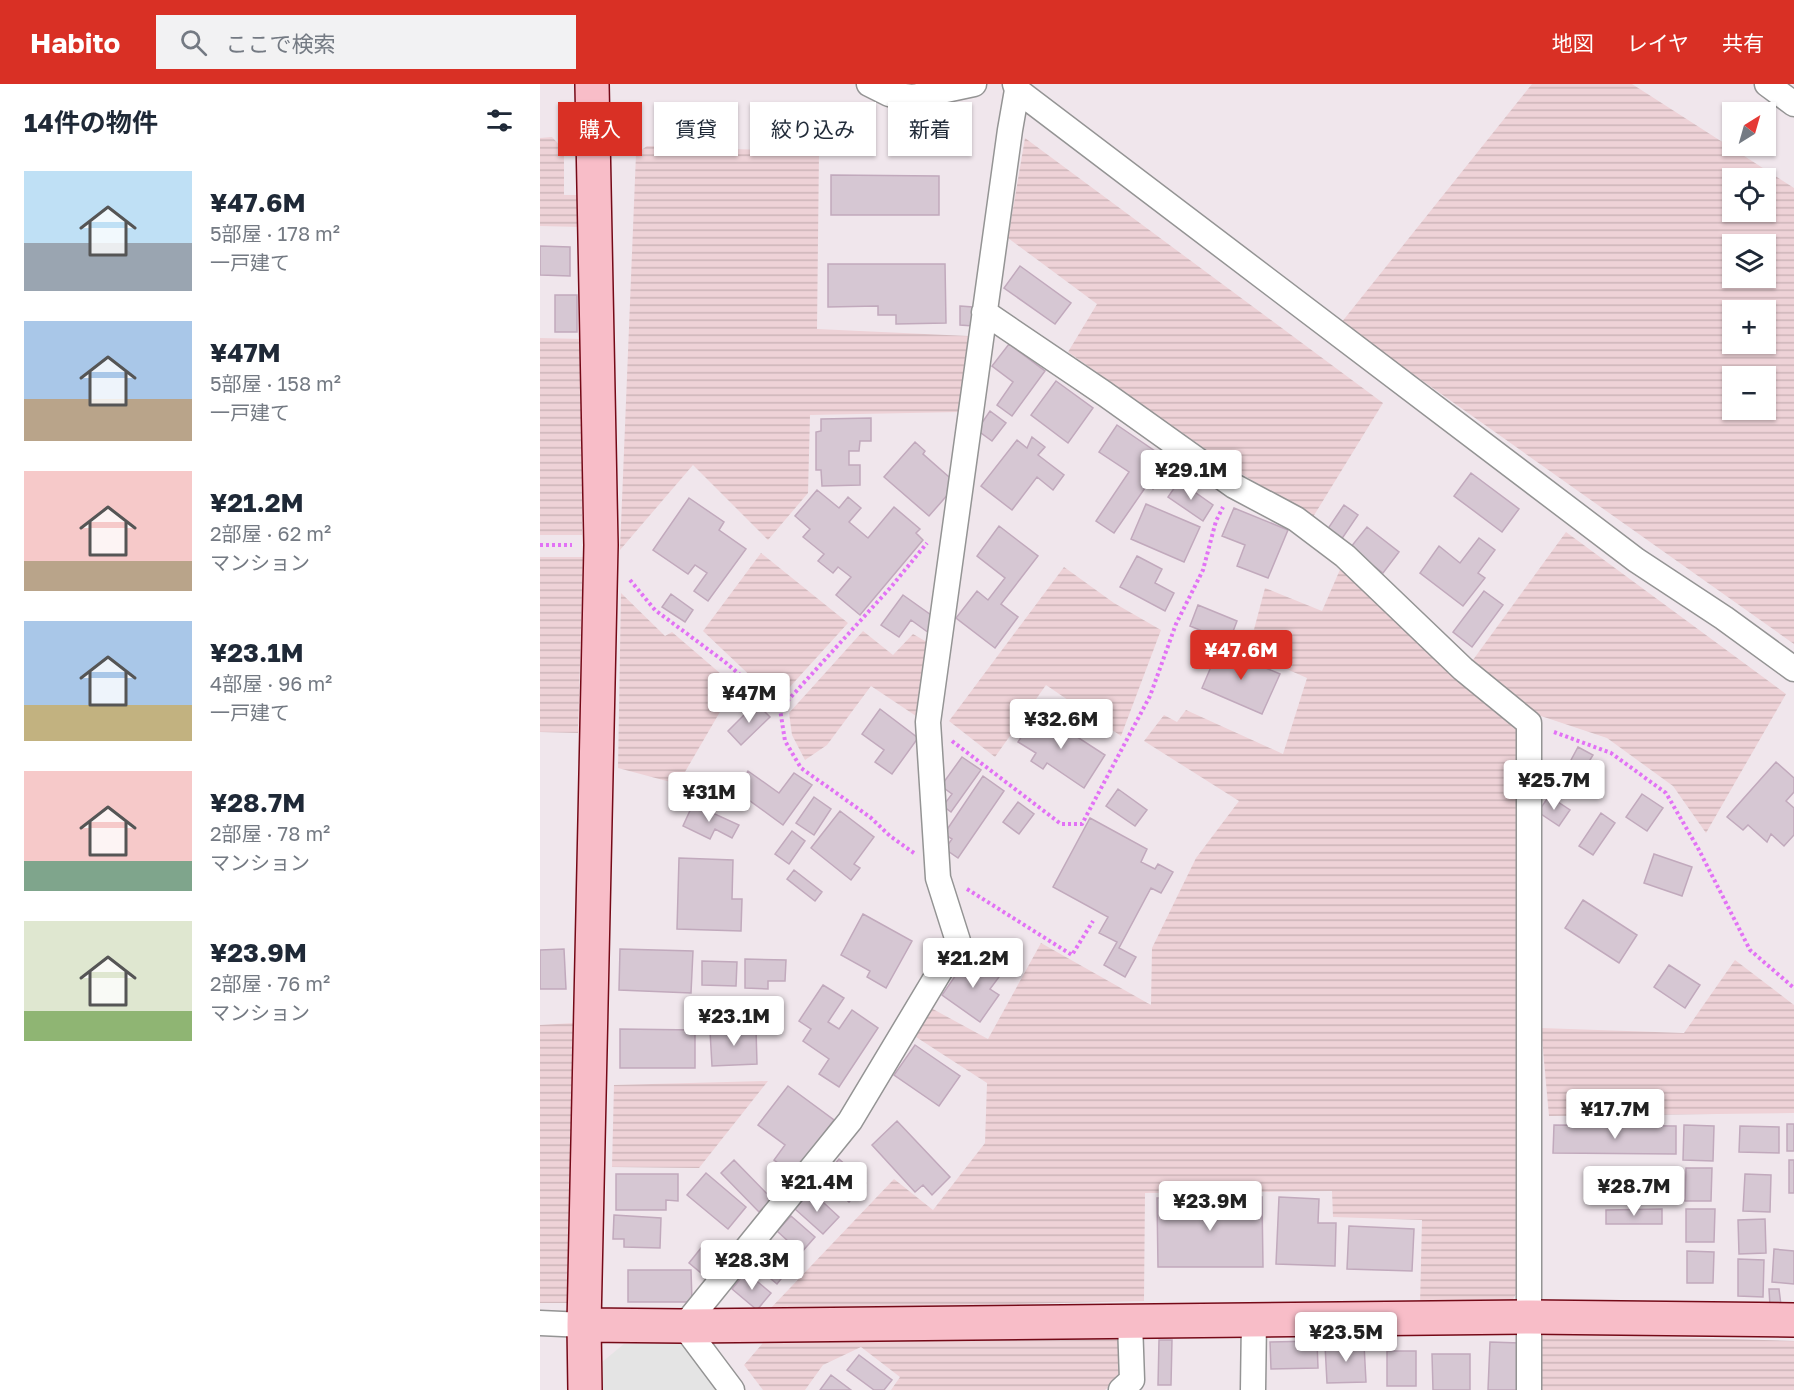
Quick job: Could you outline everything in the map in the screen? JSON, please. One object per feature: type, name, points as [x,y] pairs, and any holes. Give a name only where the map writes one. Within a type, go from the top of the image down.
[{"type":"street","points":[[585,1390],[584,1325],[601,546],[592,84]]},
{"type":"street","points":[[869,84],[889,94],[913,97],[974,84]]},
{"type":"street","points":[[1767,84],[1794,104]]},
{"type":"street","points":[[684,1326],[850,1122],[958,941],[938,878],[928,722],[1016,87],[1636,560],[1724,618],[1794,669]]},
{"type":"street","points":[[984,312],[1105,394],[1234,486],[1296,519],[1345,556],[1463,669],[1529,723],[1529,1390]]},
{"type":"street","points":[[540,1323],[684,1326],[1530,1317],[1794,1320]]},
{"type":"street","points":[[1253,1390],[1254,1320]]},
{"type":"street","points":[[1121,1390],[1132,1380],[1130,1322]]},
{"type":"street","points":[[684,1326],[732,1390]]},
{"type":"path","points":[[928,722],[1061,824],[1082,824],[1150,696],[1176,624],[1203,570],[1216,520],[1234,486]]},
{"type":"path","points":[[780,710],[891,587],[928,541]]},
{"type":"path","points":[[628,578],[655,610],[725,662],[780,710],[785,741],[801,768],[870,817],[890,837],[938,871],[1072,955],[1093,921]]},
{"type":"path","points":[[1529,723],[1611,753],[1666,793],[1699,850],[1750,950],[1794,988]]},
{"type":"shaded area","points":[[1532,84],[1632,84],[1722,142],[1722,156],[1744,156],[1763,168],[1722,168],[1722,222],[1776,222],[1776,176],[1794,188],[1794,644],[1341,323]]},
{"type":"shaded area","points":[[552,137],[558,144],[558,156],[564,156],[564,195],[579,195],[581,227],[540,226],[540,138]]},
{"type":"shaded area","points":[[1025,138],[1383,403],[1313,517],[1235,470],[1068,352],[1097,304],[1008,238]]},
{"type":"shaded area","points":[[647,146],[654,146],[654,156],[738,156],[738,149],[750,150],[750,156],[819,156],[817,329],[968,336],[960,412],[810,415],[808,493],[768,540],[693,465],[620,550],[636,156],[642,156],[642,150]]},
{"type":"shaded area","points":[[540,338],[582,339],[582,535],[540,535]]},
{"type":"shaded area","points":[[1566,532],[1786,694],[1706,833],[1673,786],[1607,738],[1535,714],[1470,664]]},
{"type":"shaded area","points":[[761,553],[848,623],[777,701],[703,631]]},
{"type":"shaded area","points":[[540,557],[583,557],[578,733],[540,732]]},
{"type":"shaded area","points":[[1342,565],[1451,674],[1521,731],[1519,1289],[1509,1306],[1420,1306],[1422,1220],[1333,1217],[1332,1191],[1145,1193],[1144,1301],[769,1310],[894,1179],[933,1210],[985,1143],[987,1083],[916,1037],[931,1008],[988,1039],[1041,943],[1151,1005],[1152,948],[1196,858],[1239,801],[1144,741],[1164,715],[1177,722],[1186,710],[1283,754],[1307,678],[1248,652],[1265,588],[1322,611]]},
{"type":"shaded area","points":[[1064,567],[1114,603],[1161,630],[1121,736],[1046,685],[995,757],[949,721]]},
{"type":"shaded area","points":[[621,593],[665,636],[672,632],[735,686],[678,784],[618,768]]},
{"type":"shaded area","points":[[863,631],[893,655],[913,634],[932,645],[922,720],[871,686],[827,745],[805,760],[792,735],[789,713]]},
{"type":"shaded area","points":[[1735,960],[1794,1005],[1794,1113],[1549,1116],[1541,1028],[1684,1033]]},
{"type":"shaded area","points":[[574,1023],[569,1303],[540,1303],[540,1025]]},
{"type":"shaded area","points":[[768,1081],[699,1168],[612,1167],[614,1085]]},
{"type":"shaded area","points":[[1122,1333],[1121,1376],[1105,1390],[891,1390],[900,1377],[861,1347],[823,1365],[805,1390],[763,1390],[744,1365],[769,1336]]},
{"type":"shaded area","points":[[1541,1333],[1794,1341],[1794,1390],[1541,1390]]},
{"type":"shaded area","points":[[624,1344],[687,1344],[720,1390],[599,1390],[601,1363]]},
{"type":"building","points":[[831,175],[939,176],[939,215],[831,215]]},
{"type":"building","points":[[540,246],[570,247],[570,276],[540,275]]},
{"type":"building","points":[[828,264],[945,264],[946,323],[896,324],[896,315],[878,315],[878,306],[828,307]]},
{"type":"building","points":[[1020,266],[1071,303],[1055,324],[1004,288]]},
{"type":"building","points":[[555,295],[577,295],[577,332],[555,332]]},
{"type":"building","points":[[960,306],[973,307],[973,326],[960,325]]},
{"type":"building","points":[[1009,344],[1045,371],[1012,416],[997,405],[1013,382],[992,366]]},
{"type":"building","points":[[1056,381],[1093,408],[1068,443],[1031,415]]},
{"type":"building","points":[[990,411],[1006,423],[992,441],[977,430]]},
{"type":"building","points":[[871,418],[871,441],[860,441],[859,451],[849,451],[849,465],[860,465],[860,485],[822,486],[821,470],[816,470],[816,432],[821,431],[821,419]]},
{"type":"building","points":[[1117,425],[1171,462],[1153,489],[1147,485],[1114,533],[1096,521],[1129,472],[1099,452]]},
{"type":"building","points":[[1032,437],[1045,447],[1038,455],[1064,475],[1053,490],[1037,477],[1012,510],[981,486],[1017,440],[1027,448]]},
{"type":"building","points":[[915,442],[925,451],[923,454],[957,484],[929,516],[884,477]]},
{"type":"building","points":[[1471,473],[1519,509],[1502,532],[1454,496]]},
{"type":"building","points":[[1179,481],[1213,505],[1203,521],[1168,497]]},
{"type":"building","points":[[817,490],[839,508],[848,497],[861,508],[849,522],[868,538],[894,507],[920,529],[916,533],[923,540],[860,615],[836,595],[851,577],[838,567],[833,573],[818,561],[824,554],[803,537],[810,529],[795,516]]},
{"type":"building","points":[[689,498],[724,522],[719,530],[746,549],[708,601],[694,591],[707,573],[695,565],[688,574],[653,550]]},
{"type":"building","points":[[1146,504],[1200,527],[1184,562],[1131,539]]},
{"type":"building","points":[[1344,505],[1358,515],[1341,540],[1327,530]]},
{"type":"building","points":[[1234,508],[1288,530],[1268,578],[1237,566],[1245,545],[1222,536]]},
{"type":"building","points":[[999,526],[1038,556],[1001,604],[1018,617],[995,648],[956,618],[977,591],[988,600],[1005,578],[977,556]]},
{"type":"building","points":[[1367,527],[1399,552],[1383,573],[1350,548]]},
{"type":"building","points":[[1479,538],[1495,550],[1478,573],[1485,578],[1463,606],[1420,573],[1439,546],[1460,563]]},
{"type":"building","points":[[1137,556],[1162,569],[1155,583],[1174,593],[1165,611],[1120,587]]},
{"type":"building","points":[[1484,591],[1503,605],[1472,647],[1453,632]]},
{"type":"building","points":[[671,594],[693,610],[685,622],[662,607]]},
{"type":"building","points":[[903,595],[938,620],[929,633],[911,620],[899,637],[881,625]]},
{"type":"building","points":[[1198,605],[1237,621],[1229,642],[1190,626]]},
{"type":"building","points":[[1219,648],[1280,674],[1262,714],[1202,688]]},
{"type":"building","points":[[756,703],[770,717],[741,745],[728,731]]},
{"type":"building","points":[[880,709],[918,738],[892,774],[875,762],[884,750],[862,734]]},
{"type":"building","points":[[1038,711],[1063,727],[1057,736],[1060,738],[1065,729],[1105,755],[1084,788],[1047,763],[1043,769],[1031,761],[1036,753],[1018,742]]},
{"type":"building","points":[[1578,747],[1593,755],[1584,770],[1570,762]]},
{"type":"building","points":[[962,757],[981,770],[951,812],[943,806],[952,794],[941,786]]},
{"type":"building","points":[[1776,762],[1794,778],[1794,792],[1786,801],[1794,808],[1794,835],[1784,846],[1771,834],[1767,842],[1748,825],[1743,830],[1727,817]]},
{"type":"building","points":[[748,771],[779,793],[794,773],[812,785],[783,825],[735,790]]},
{"type":"building","points":[[983,776],[1004,791],[958,858],[945,849],[952,839],[944,834]]},
{"type":"building","points":[[1118,789],[1147,810],[1135,826],[1106,806]]},
{"type":"building","points":[[1642,794],[1663,808],[1647,831],[1626,817]]},
{"type":"building","points":[[1549,796],[1570,810],[1559,826],[1538,812]]},
{"type":"building","points":[[814,797],[831,809],[814,835],[796,823]]},
{"type":"building","points":[[1018,802],[1034,814],[1019,834],[1003,822]]},
{"type":"building","points":[[693,804],[739,825],[732,838],[715,829],[710,839],[683,826]]},
{"type":"building","points":[[840,811],[874,837],[854,864],[860,868],[851,880],[811,848]]},
{"type":"building","points":[[1601,813],[1615,823],[1593,855],[1579,846]]},
{"type":"building","points":[[1090,818],[1147,849],[1141,862],[1155,869],[1158,864],[1173,872],[1161,893],[1151,888],[1119,948],[1136,957],[1125,977],[1104,965],[1117,942],[1099,933],[1108,917],[1053,887]]},
{"type":"building","points":[[792,831],[805,841],[789,864],[775,854]]},
{"type":"building","points":[[1654,854],[1692,867],[1682,896],[1644,883]]},
{"type":"building","points":[[679,858],[733,860],[732,899],[742,899],[741,931],[677,929]]},
{"type":"building","points":[[794,870],[822,892],[815,901],[787,879]]},
{"type":"building","points":[[1583,900],[1637,935],[1619,963],[1565,928]]},
{"type":"building","points":[[863,914],[912,941],[886,988],[867,977],[870,971],[841,955]]},
{"type":"building","points":[[564,949],[566,989],[540,989],[540,950]]},
{"type":"building","points":[[620,949],[693,951],[691,993],[619,990]]},
{"type":"building","points":[[969,956],[999,977],[990,989],[999,995],[980,1022],[942,995]]},
{"type":"building","points":[[745,959],[786,960],[785,981],[768,981],[768,989],[745,988]]},
{"type":"building","points":[[702,961],[737,962],[736,986],[702,985]]},
{"type":"building","points":[[1669,965],[1700,985],[1685,1008],[1654,987]]},
{"type":"building","points":[[823,985],[844,998],[828,1022],[839,1029],[852,1010],[878,1028],[839,1087],[819,1074],[829,1059],[803,1041],[811,1029],[799,1021]]},
{"type":"building","points":[[620,1029],[695,1030],[695,1068],[620,1068]]},
{"type":"building","points":[[756,1029],[757,1064],[712,1066],[710,1031]]},
{"type":"building","points":[[915,1045],[960,1076],[939,1106],[894,1075]]},
{"type":"building","points":[[788,1086],[834,1120],[793,1174],[774,1160],[785,1145],[758,1125]]},
{"type":"building","points":[[897,1121],[950,1177],[932,1195],[923,1185],[915,1192],[872,1145]]},
{"type":"building","points":[[1787,1124],[1794,1124],[1794,1151],[1787,1151]]},
{"type":"building","points":[[1554,1125],[1676,1126],[1676,1154],[1553,1153]]},
{"type":"building","points":[[1684,1125],[1714,1126],[1713,1161],[1683,1160]]},
{"type":"building","points":[[1740,1126],[1779,1127],[1779,1153],[1739,1152]]},
{"type":"building","points":[[839,1159],[866,1183],[849,1202],[822,1179]]},
{"type":"building","points":[[734,1160],[772,1199],[759,1212],[721,1173]]},
{"type":"building","points":[[1789,1160],[1794,1160],[1794,1193],[1789,1193]]},
{"type":"building","points":[[1686,1168],[1712,1168],[1711,1201],[1685,1201]]},
{"type":"building","points":[[706,1173],[746,1207],[728,1229],[687,1195]]},
{"type":"building","points":[[616,1174],[678,1174],[678,1201],[666,1200],[666,1210],[616,1210]]},
{"type":"building","points":[[1745,1174],[1771,1175],[1770,1212],[1743,1211]]},
{"type":"building","points":[[811,1191],[839,1217],[823,1234],[795,1209]]},
{"type":"building","points":[[1262,1197],[1263,1267],[1158,1267],[1157,1198]]},
{"type":"building","points":[[1279,1197],[1319,1199],[1318,1223],[1336,1223],[1335,1266],[1276,1264]]},
{"type":"building","points":[[1662,1209],[1662,1224],[1606,1224],[1606,1210]]},
{"type":"building","points":[[1686,1209],[1715,1209],[1714,1242],[1686,1242]]},
{"type":"building","points":[[614,1215],[661,1218],[660,1248],[624,1247],[624,1239],[613,1239]]},
{"type":"building","points":[[791,1216],[815,1237],[801,1253],[777,1231]]},
{"type":"building","points":[[1765,1219],[1766,1253],[1739,1254],[1738,1220]]},
{"type":"building","points":[[1349,1226],[1414,1229],[1412,1271],[1347,1269]]},
{"type":"building","points":[[705,1243],[723,1257],[707,1278],[689,1263]]},
{"type":"building","points":[[769,1243],[793,1264],[777,1284],[752,1263]]},
{"type":"building","points":[[1774,1249],[1794,1251],[1794,1284],[1772,1282]]},
{"type":"building","points":[[1687,1251],[1714,1252],[1713,1283],[1687,1283]]},
{"type":"building","points":[[1738,1259],[1764,1260],[1763,1297],[1738,1296]]},
{"type":"building","points":[[628,1270],[691,1270],[692,1302],[628,1302]]},
{"type":"building","points":[[746,1272],[771,1293],[757,1310],[732,1289]]},
{"type":"building","points":[[1769,1289],[1779,1289],[1781,1305],[1770,1306]]},
{"type":"building","points":[[1159,1340],[1172,1340],[1171,1385],[1158,1385]]},
{"type":"building","points":[[1317,1341],[1318,1368],[1271,1369],[1270,1342]]},
{"type":"building","points":[[1490,1342],[1520,1343],[1519,1390],[1488,1390]]},
{"type":"building","points":[[1364,1344],[1366,1382],[1327,1383],[1325,1345]]},
{"type":"building","points":[[1387,1351],[1416,1351],[1416,1386],[1387,1386]]},
{"type":"building","points":[[1432,1354],[1470,1354],[1470,1390],[1433,1390]]},
{"type":"building","points":[[859,1355],[892,1380],[884,1390],[874,1390],[847,1370]]},
{"type":"building","points":[[831,1375],[851,1390],[820,1390]]}]
